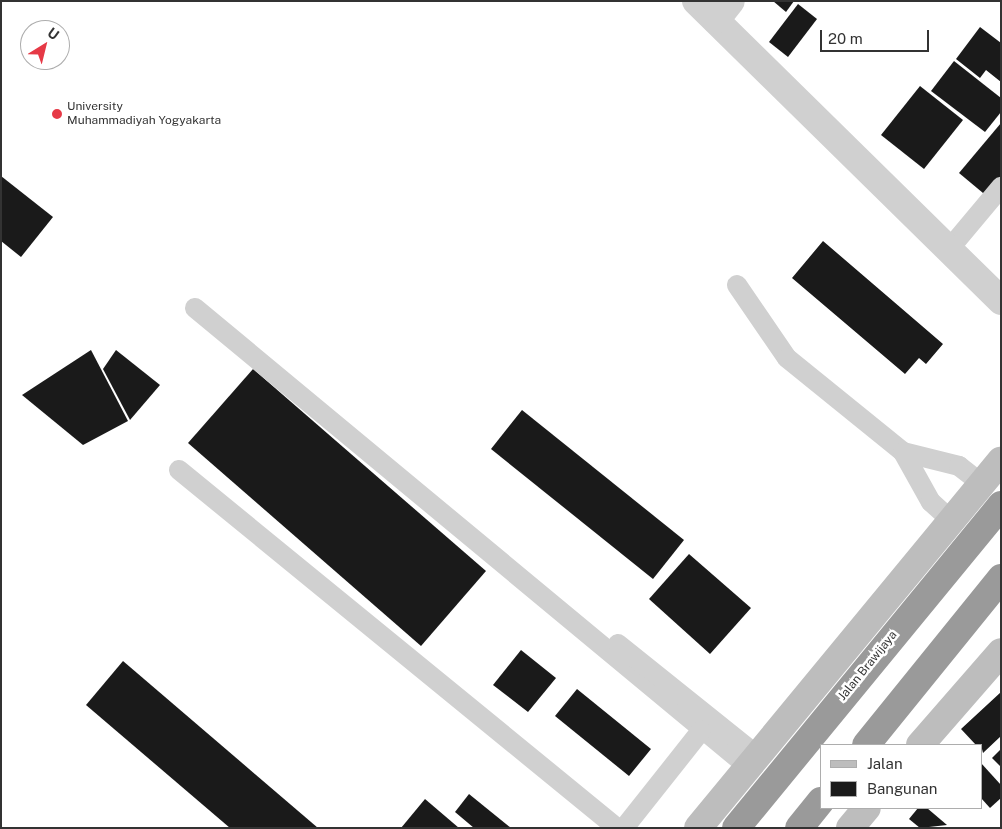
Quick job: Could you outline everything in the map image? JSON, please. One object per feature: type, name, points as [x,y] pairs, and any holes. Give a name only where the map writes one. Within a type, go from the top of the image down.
[{"type":"highway","name":"Jalan Brawijaya","points":[[736,828],[1001,505]]},
{"type":"highway","points":[[867,744],[1000,579]]},
{"type":"highway","points":[[799,828],[820,802]]},
{"type":"street","points":[[696,1],[724,11],[1001,301]]},
{"type":"street","points":[[698,828],[1001,461]]},
{"type":"street","points":[[921,744],[1001,652]]},
{"type":"street","points":[[850,828],[866,809]]},
{"type":"lane","points":[[950,248],[1001,187]]},
{"type":"lane","points":[[737,285],[787,358],[903,452],[931,502],[952,520]]},
{"type":"lane","points":[[195,308],[701,731],[753,762]]},
{"type":"lane","points":[[903,452],[959,466],[982,484]]},
{"type":"lane","points":[[179,470],[617,828]]},
{"type":"lane","points":[[618,644],[753,762]]},
{"type":"lane","points":[[624,828],[701,731]]},
{"type":"building","points":[[773,1],[794,1],[786,12]]},
{"type":"building","points":[[798,4],[817,19],[788,57],[769,42]]},
{"type":"building","points":[[980,27],[1001,43],[1001,82],[986,70],[980,78],[956,59]]},
{"type":"building","points":[[954,61],[1001,98],[1001,112],[985,132],[931,91]]},
{"type":"building","points":[[920,86],[963,120],[924,169],[881,135]]},
{"type":"building","points":[[1001,123],[1001,184],[989,198],[959,173]]},
{"type":"building","points":[[1,176],[53,217],[21,257],[1,241]]},
{"type":"building","points":[[823,241],[943,344],[926,364],[919,358],[905,374],[792,278]]},
{"type":"building","points":[[91,350],[128,421],[83,445],[22,395]]},
{"type":"building","points":[[116,350],[160,385],[130,420],[103,369]]},
{"type":"building","points":[[253,369],[486,571],[421,646],[188,443]]},
{"type":"building","points":[[522,410],[684,540],[653,579],[491,449]]},
{"type":"building","points":[[689,554],[751,608],[710,654],[649,599]]},
{"type":"building","points":[[521,650],[556,678],[528,712],[493,685]]},
{"type":"building","points":[[123,661],[318,828],[230,828],[86,705]]},
{"type":"building","points":[[577,689],[651,749],[629,776],[555,716]]},
{"type":"building","points":[[1001,692],[1001,736],[983,753],[982,744],[975,744],[961,729]]},
{"type":"building","points":[[1001,749],[1001,767],[992,758]]},
{"type":"building","points":[[982,764],[1001,785],[1001,798],[990,808],[982,799]]},
{"type":"building","points":[[469,794],[511,828],[474,828],[455,812]]},
{"type":"building","points":[[425,799],[459,828],[401,828]]},
{"type":"building","points":[[917,809],[928,809],[947,825],[920,828],[909,819]]},
{"type":"place","name":"University Muhammadiyah Yogyakarta","points":[[57,114]]}]
